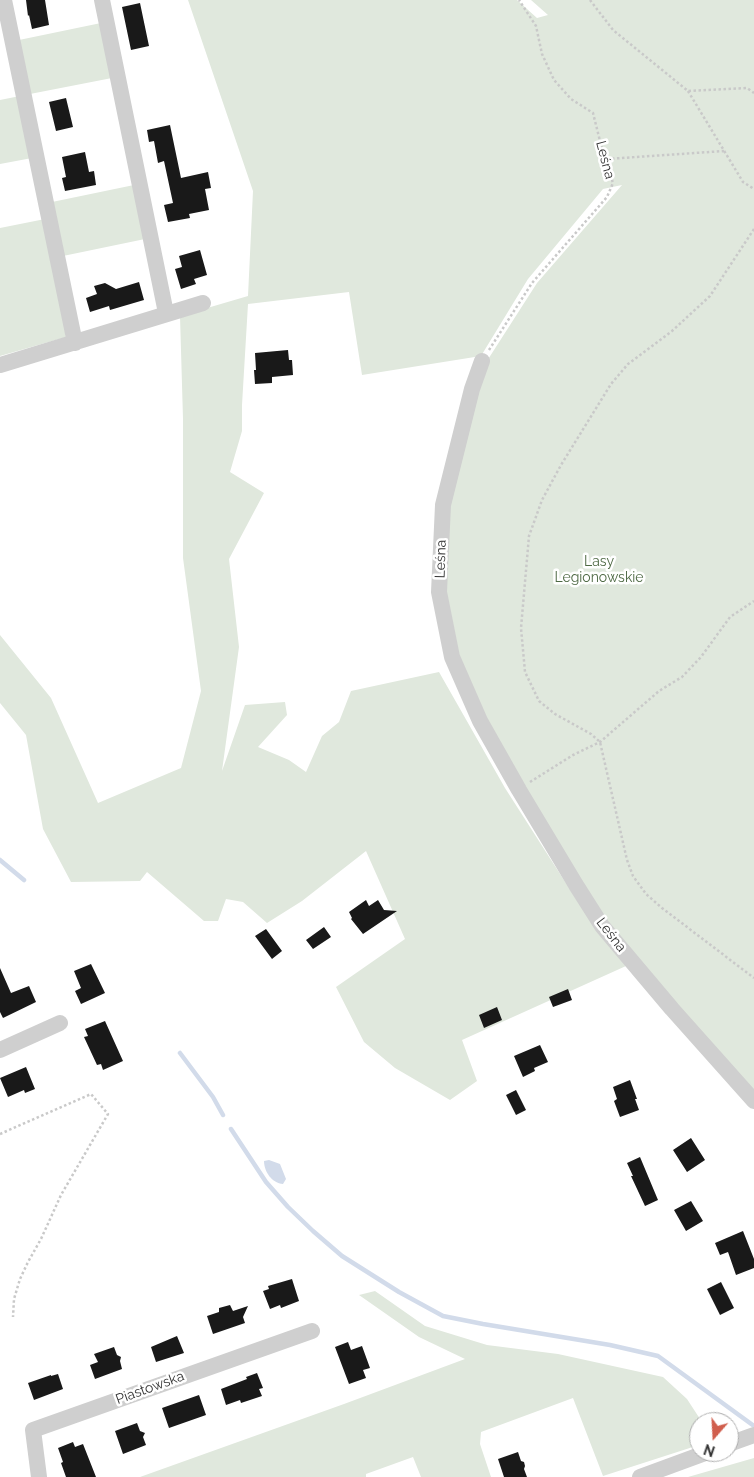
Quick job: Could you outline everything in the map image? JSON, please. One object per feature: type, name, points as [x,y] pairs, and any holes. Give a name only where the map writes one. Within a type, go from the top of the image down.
[{"type":"street","points":[[4,0],[75,343]]},
{"type":"street","points":[[102,0],[166,313]]},
{"type":"street","points":[[0,366],[202,303]]},
{"type":"street","name":"Leśna","points":[[482,361],[472,390],[443,505],[439,592],[452,657],[480,721],[519,790],[602,926],[672,1009],[754,1101]]},
{"type":"street","points":[[0,1050],[60,1024]]},
{"type":"street","name":"Piastowska","points":[[39,1477],[33,1430],[312,1331]]},
{"type":"street","points":[[739,1440],[754,1435]]},
{"type":"street","points":[[640,1477],[689,1459]]},
{"type":"path","name":"Leśna","points":[[482,361],[532,283],[607,196],[613,183],[593,113],[571,99],[554,80],[542,54],[536,26],[519,0]]},
{"type":"path","points":[[590,0],[613,30],[688,91],[743,182],[754,189]]},
{"type":"path","points":[[688,91],[747,88],[754,93]]},
{"type":"path","points":[[607,159],[724,151]]},
{"type":"path","points":[[754,229],[710,296],[672,331],[628,364],[611,384],[561,464],[542,500],[529,536],[521,628],[525,672],[539,701],[555,714],[591,734],[600,742],[627,860],[633,876],[646,894],[662,908],[754,978]]},
{"type":"path","points":[[519,790],[552,767],[600,742],[659,691],[682,677],[701,657],[730,617],[754,601]]},
{"type":"path","points":[[0,1134],[91,1094],[108,1114],[61,1195],[42,1239],[20,1279],[14,1299],[14,1317]]},
{"type":"green space","name":"Lasy Legionowskie","points":[[188,0],[517,0],[537,18],[548,15],[531,0],[754,0],[754,1105],[600,912],[483,719],[455,653],[443,594],[447,498],[485,364],[537,283],[622,185],[603,189],[528,279],[481,356],[362,375],[349,292],[248,304],[242,431],[230,472],[264,493],[229,559],[239,647],[222,771],[245,705],[285,702],[287,715],[258,747],[289,760],[306,772],[322,736],[339,722],[351,691],[439,672],[505,788],[587,916],[626,966],[462,1040],[477,1081],[450,1100],[395,1068],[364,1042],[336,987],[405,939],[366,851],[302,901],[267,923],[243,902],[226,899],[218,921],[204,921],[147,872],[140,881],[71,882],[43,829],[26,735],[0,703],[0,635],[51,698],[98,803],[181,768],[201,691],[183,558],[183,419],[180,316],[248,296],[253,191]]},
{"type":"green space","points":[[101,23],[112,78],[30,94],[19,40]]},
{"type":"green space","points":[[20,96],[32,158],[0,164],[0,100]]},
{"type":"green space","points":[[134,185],[145,239],[63,256],[52,202]]},
{"type":"green space","points":[[45,219],[66,337],[0,356],[0,228]]},
{"type":"green space","points":[[375,1291],[425,1326],[487,1345],[558,1354],[663,1377],[687,1399],[695,1412],[689,1412],[689,1448],[603,1476],[573,1398],[481,1432],[480,1444],[491,1477],[421,1477],[413,1457],[366,1474],[366,1477],[140,1477],[465,1359],[419,1337],[359,1295]]},
{"type":"green space","points":[[754,1458],[754,1477],[688,1477]]},
{"type":"water","points":[[269,1160],[280,1164],[286,1179],[283,1184],[275,1182],[267,1173],[264,1161]]},
{"type":"building","points":[[26,0],[45,0],[49,25],[32,29]]},
{"type":"building","points":[[140,3],[149,46],[131,50],[122,7]]},
{"type":"building","points":[[66,98],[73,127],[56,131],[49,102]]},
{"type":"building","points":[[170,125],[181,178],[208,172],[211,188],[205,189],[209,210],[189,214],[190,218],[168,222],[164,205],[173,203],[164,161],[158,163],[154,141],[149,142],[147,130]]},
{"type":"building","points":[[85,152],[89,172],[94,171],[96,185],[65,191],[62,178],[66,177],[62,157]]},
{"type":"building","points":[[200,250],[207,275],[194,279],[196,284],[181,289],[175,269],[182,267],[179,256]]},
{"type":"building","points":[[139,282],[144,300],[110,310],[109,306],[90,312],[86,298],[97,294],[94,286],[105,283],[116,289]]},
{"type":"building","points":[[288,350],[289,360],[292,360],[293,375],[272,377],[272,383],[255,384],[255,353]]},
{"type":"building","points":[[366,900],[369,906],[378,900],[384,910],[397,911],[363,934],[351,919],[349,912]]},
{"type":"building","points":[[324,927],[331,937],[313,949],[306,940]]},
{"type":"building","points":[[266,929],[282,951],[272,959],[255,936]]},
{"type":"building","points":[[91,964],[105,993],[81,1004],[75,991],[81,988],[74,971]]},
{"type":"building","points":[[0,968],[11,993],[29,986],[36,1002],[3,1018],[0,1012]]},
{"type":"building","points":[[568,989],[572,1000],[553,1007],[549,997]]},
{"type":"building","points":[[497,1007],[502,1020],[484,1028],[479,1015]]},
{"type":"building","points":[[105,1021],[123,1061],[103,1070],[101,1064],[97,1065],[84,1037],[88,1036],[85,1029]]},
{"type":"building","points":[[540,1045],[548,1062],[534,1068],[535,1071],[523,1077],[514,1056]]},
{"type":"building","points":[[26,1067],[35,1089],[25,1093],[24,1090],[8,1097],[0,1078]]},
{"type":"building","points":[[630,1080],[639,1110],[620,1117],[614,1101],[617,1099],[613,1087]]},
{"type":"building","points":[[516,1090],[526,1110],[516,1115],[506,1095]]},
{"type":"building","points":[[691,1138],[705,1160],[687,1172],[673,1150]]},
{"type":"building","points":[[640,1157],[658,1200],[645,1206],[627,1163]]},
{"type":"building","points":[[691,1201],[703,1221],[686,1231],[674,1210]]},
{"type":"building","points":[[743,1231],[754,1259],[754,1268],[736,1275],[728,1252],[720,1255],[715,1243]]},
{"type":"building","points":[[292,1279],[299,1301],[281,1308],[280,1305],[270,1309],[263,1291],[269,1289],[268,1286]]},
{"type":"building","points":[[721,1282],[734,1308],[720,1315],[707,1289]]},
{"type":"building","points":[[230,1305],[233,1311],[248,1306],[243,1317],[245,1323],[213,1334],[207,1316],[219,1312],[219,1308]]},
{"type":"building","points":[[177,1336],[184,1353],[156,1362],[151,1347]]},
{"type":"building","points":[[348,1342],[351,1350],[362,1346],[370,1368],[363,1370],[366,1378],[349,1384],[335,1347]]},
{"type":"building","points":[[114,1347],[117,1355],[121,1357],[122,1369],[95,1379],[90,1365],[98,1362],[94,1354]]},
{"type":"building","points":[[257,1373],[263,1388],[259,1389],[262,1396],[241,1403],[240,1400],[226,1405],[221,1389]]},
{"type":"building","points":[[58,1374],[63,1389],[34,1400],[28,1383]]},
{"type":"building","points":[[199,1395],[206,1415],[169,1428],[162,1408]]},
{"type":"building","points":[[137,1423],[140,1431],[145,1433],[143,1437],[146,1445],[123,1454],[115,1431]]},
{"type":"building","points":[[73,1442],[75,1447],[83,1444],[96,1477],[66,1477],[58,1448]]},
{"type":"building","points":[[518,1452],[521,1461],[524,1462],[527,1477],[504,1477],[498,1459]]},
{"type":"waterway","points":[[0,860],[24,880]]},
{"type":"waterway","points":[[180,1053],[213,1097],[223,1115]]},
{"type":"waterway","points":[[231,1129],[266,1182],[288,1207],[342,1256],[399,1292],[443,1316],[610,1345],[658,1356],[754,1426]]}]
